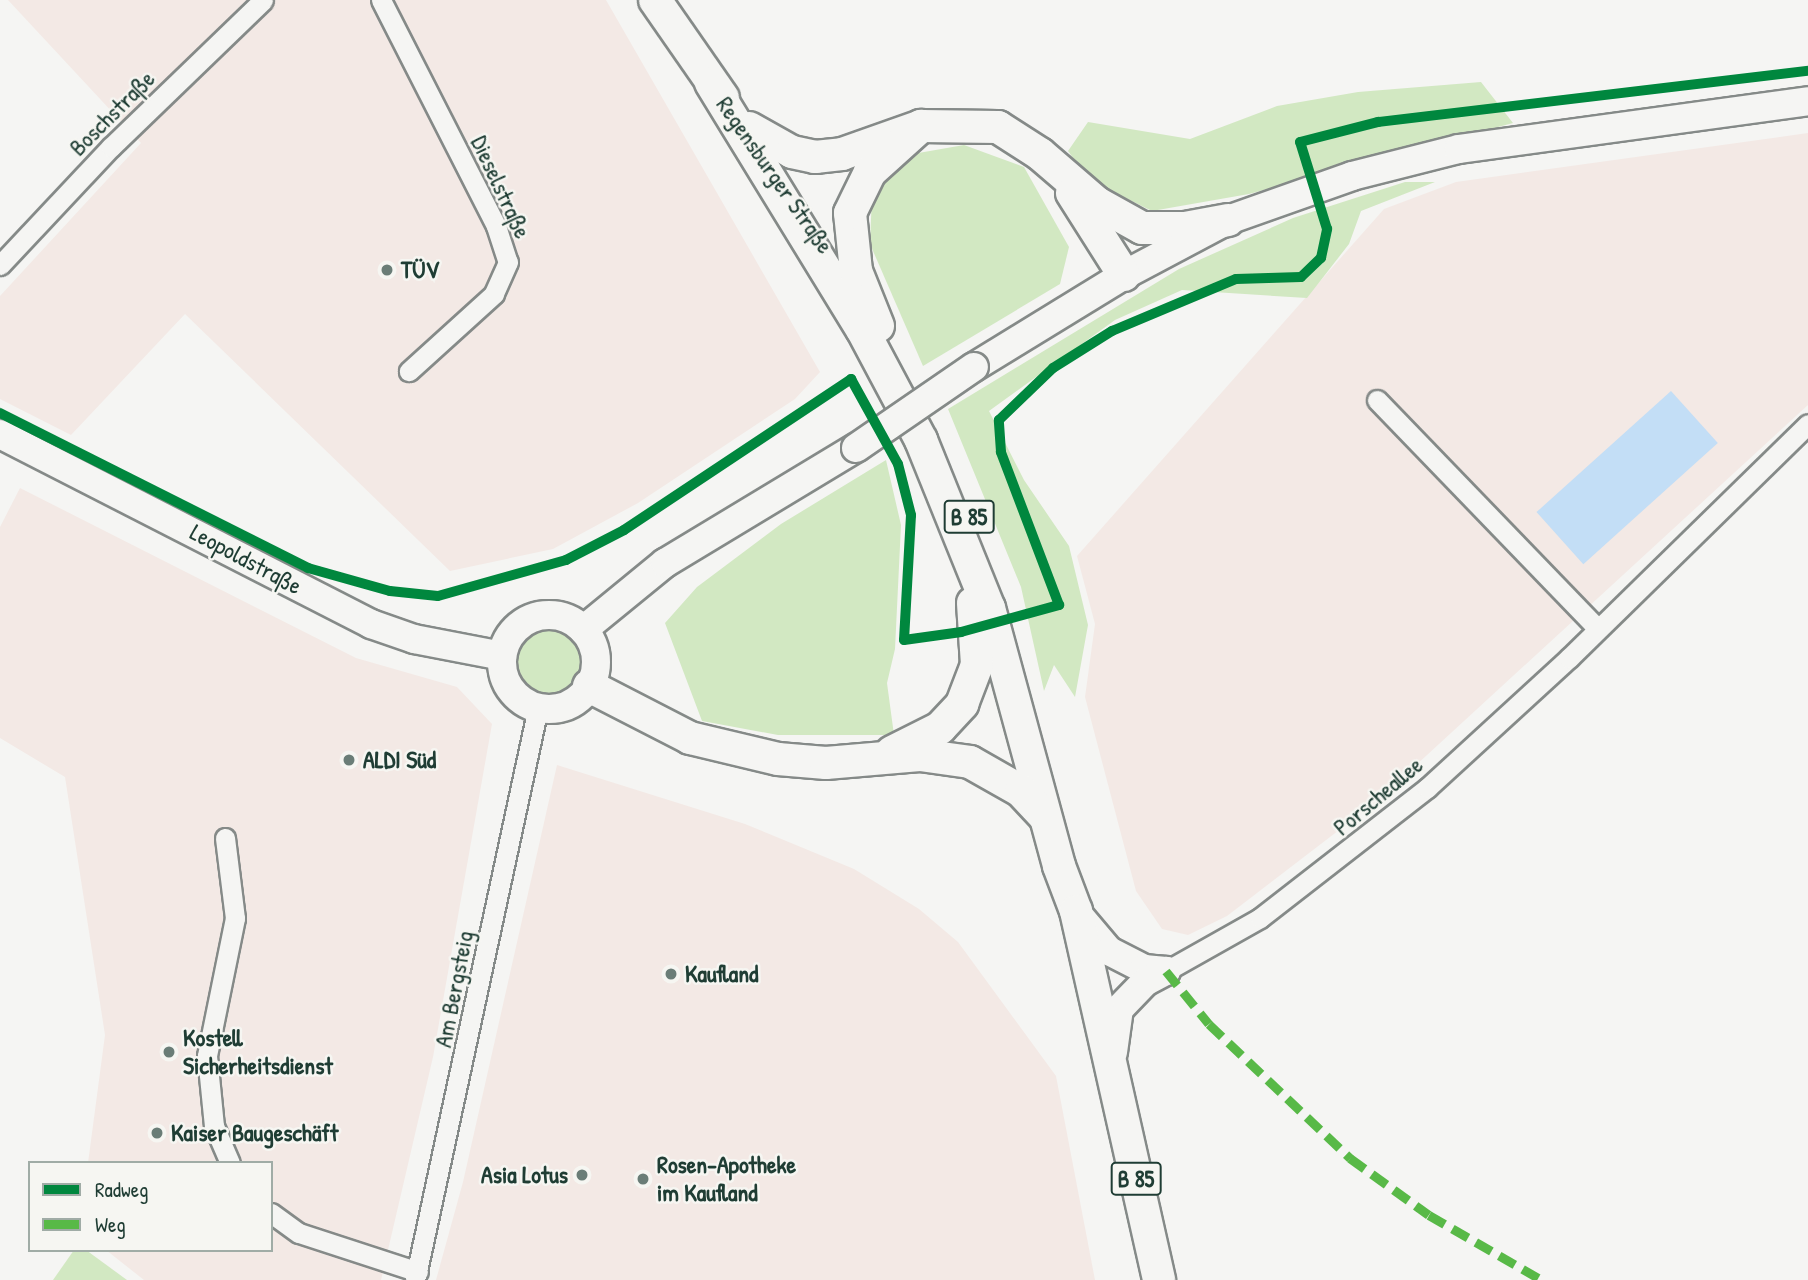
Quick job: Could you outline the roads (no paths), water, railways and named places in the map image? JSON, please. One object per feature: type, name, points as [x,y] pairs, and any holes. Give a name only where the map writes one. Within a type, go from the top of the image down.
[{"type":"main road","name":"Regensburger Straße","points":[[655,0],[710,83],[749,128],[891,354]]},
{"type":"main road","name":"B 85","points":[[710,83],[862,329],[921,440],[958,528],[1015,690],[1047,819],[1075,906],[1159,1280]]},
{"type":"main road","points":[[583,630],[665,563],[856,448],[974,367],[1124,275],[1228,220],[1352,176],[1459,149],[1808,100]]},
{"type":"main road","points":[[891,354],[856,271],[850,213],[870,172],[921,126]]},
{"type":"main road","points":[[749,128],[792,152],[815,158],[842,154],[921,126],[998,127],[1040,153],[1061,176],[1124,275]]},
{"type":"main road","points":[[1061,176],[1119,218],[1142,228],[1185,228],[1228,220]]},
{"type":"main road","name":"B 85","points":[[891,354],[982,548],[1028,688],[1070,861],[1075,906]]},
{"type":"main road","name":"Leopoldstraße","points":[[0,434],[371,624],[414,639],[502,656]]},
{"type":"main road","points":[[875,759],[940,728],[962,704],[977,665],[976,618],[958,528]]},
{"type":"main road","points":[[562,617],[583,630],[595,657],[589,686],[573,702],[559,708],[538,707],[516,695],[507,682],[502,656],[508,638],[532,618],[562,617]]},
{"type":"main road","points":[[589,686],[658,725],[732,750],[826,763],[920,755],[970,762],[1021,791],[1047,819]]},
{"type":"main road","points":[[1075,906],[1109,951],[1144,969],[1166,971]]},
{"type":"main road","points":[[1114,1079],[1113,1024],[1119,1009],[1136,989],[1166,971]]},
{"type":"street","name":"Boschstraße","points":[[0,265],[111,147],[263,0]]},
{"type":"street","name":"Dieselstraße","points":[[381,0],[496,226],[508,262],[494,294],[409,371]]},
{"type":"street","points":[[1377,400],[1598,629]]},
{"type":"street","name":"Porscheallee","points":[[1166,971],[1261,918],[1355,848],[1494,729],[1808,424]]},
{"type":"street","name":"Am Bergsteig","points":[[416,1276],[538,707]]},
{"type":"street","points":[[225,838],[235,918],[206,1056],[214,1126],[229,1161]]},
{"type":"street","points":[[273,1214],[299,1233],[416,1276]]},
{"type":"water","points":[[1671,391],[1718,443],[1583,564],[1536,512]]},
{"type":"place","name":"TÜV","points":[[387,270]]},
{"type":"place","name":"ALDI Süd","points":[[349,760]]},
{"type":"place","name":"Kaufland","points":[[671,974]]},
{"type":"place","name":"Kostell Sicherheitsdienst","points":[[169,1052]]},
{"type":"place","name":"Kaiser Baugeschäft","points":[[157,1133]]},
{"type":"place","name":"Asia Lotus","points":[[582,1175]]},
{"type":"place","name":"Rosen-Apotheke im Kaufland","points":[[643,1179]]}]
